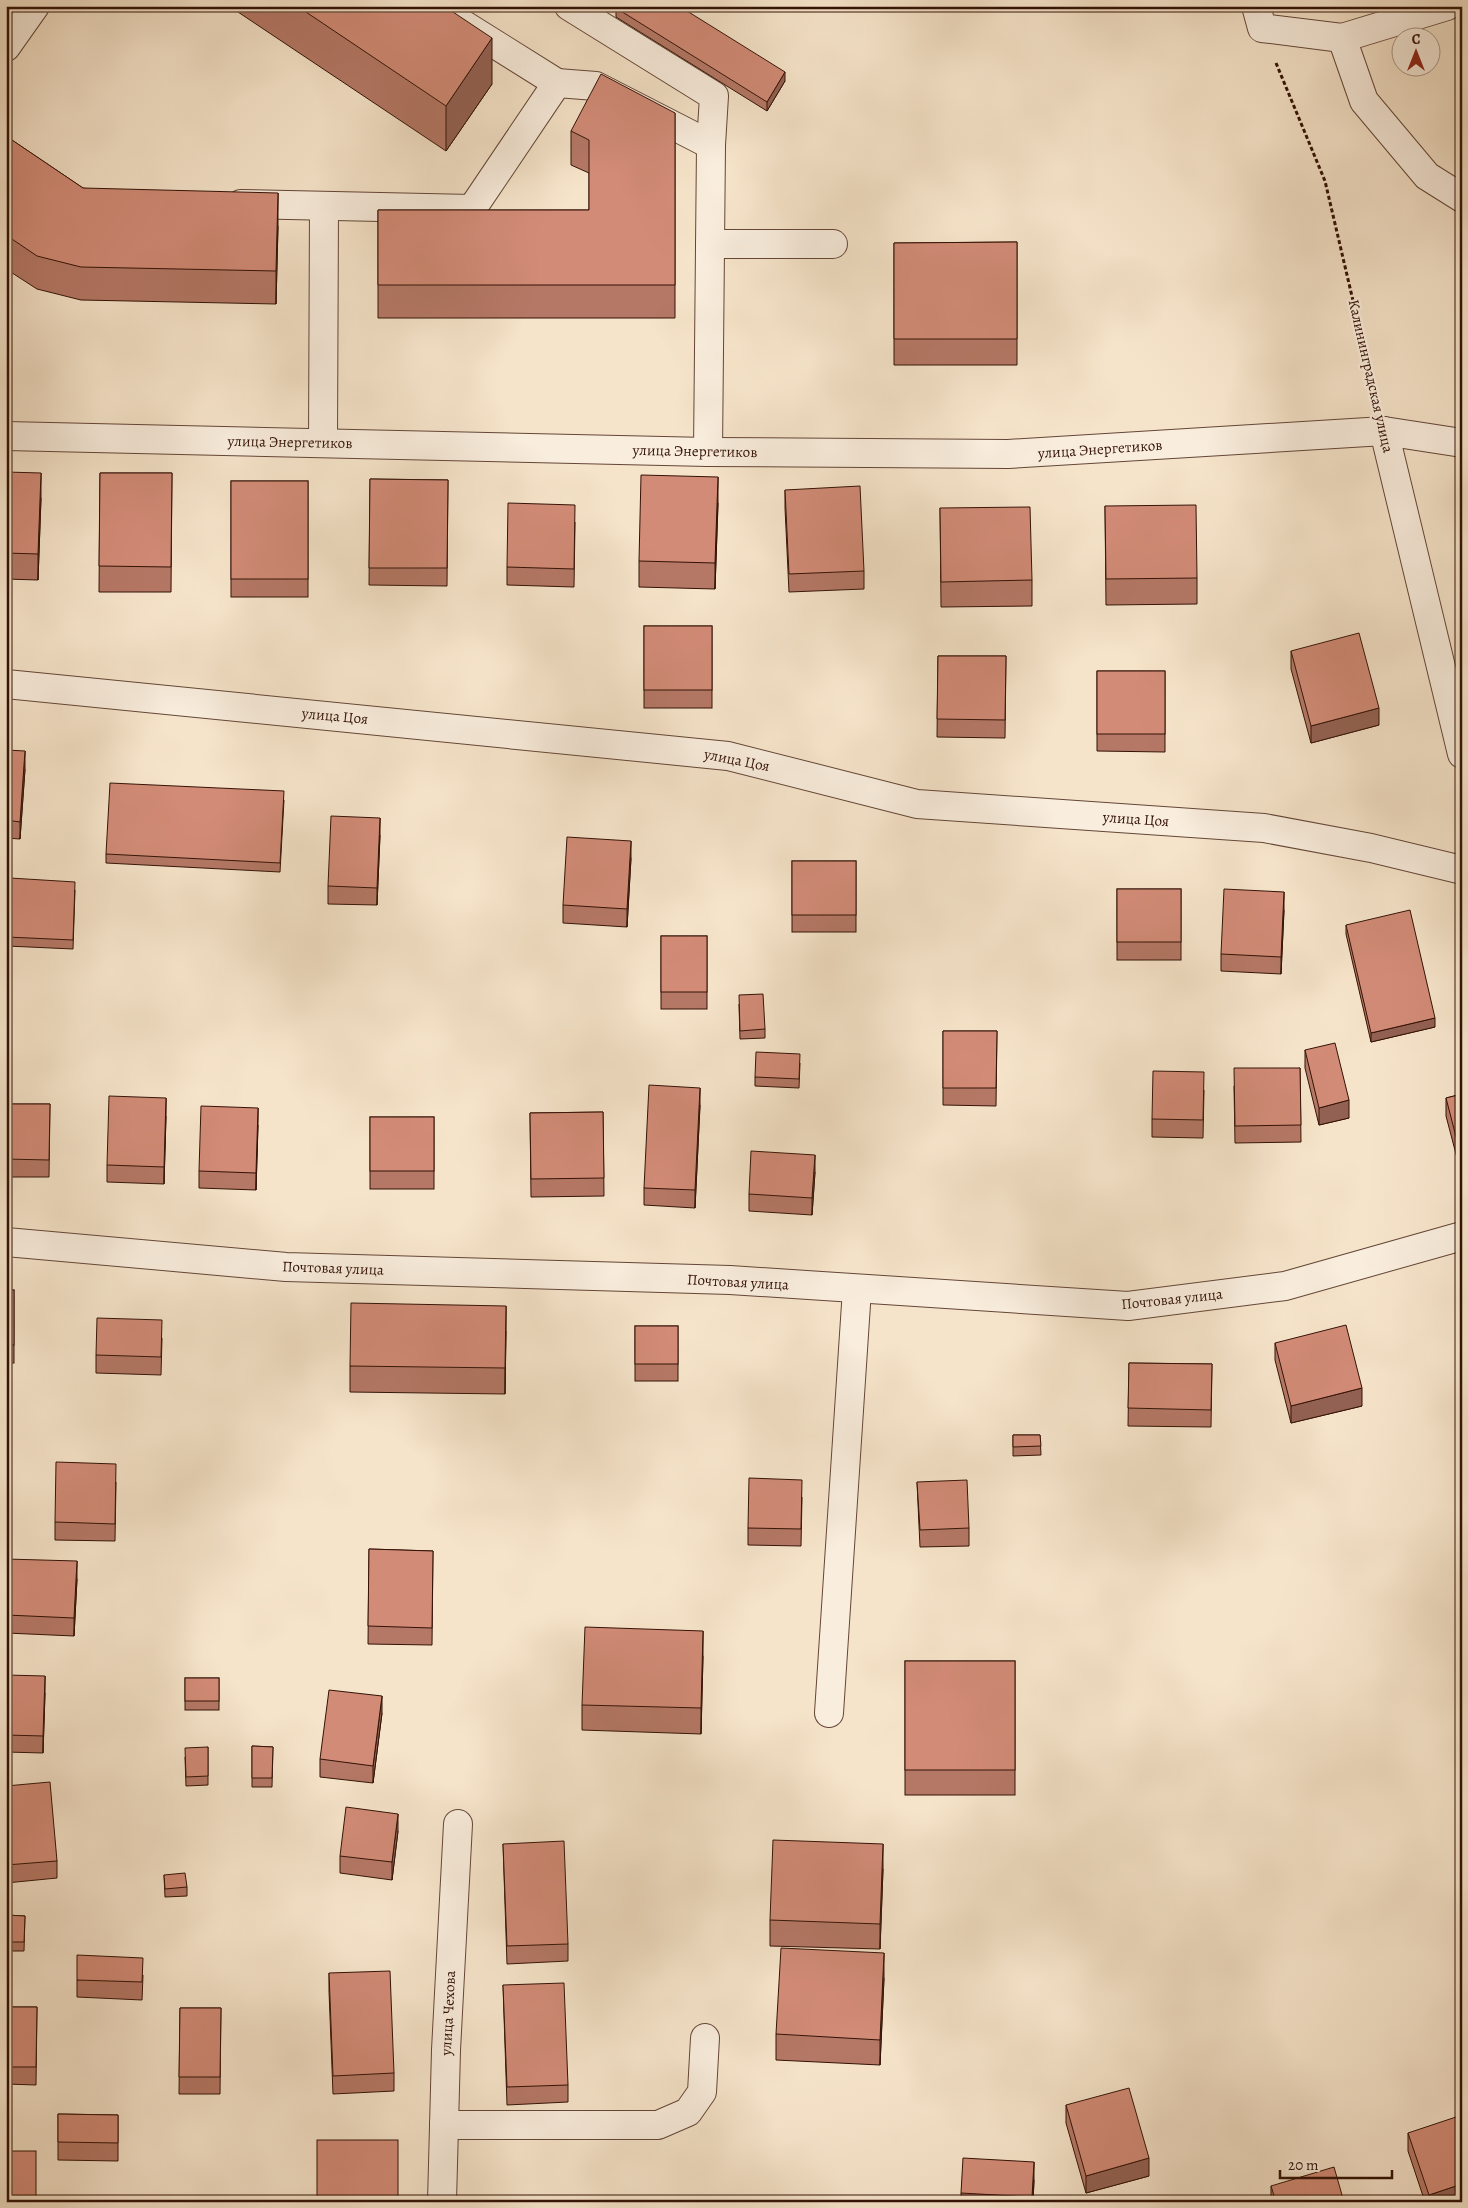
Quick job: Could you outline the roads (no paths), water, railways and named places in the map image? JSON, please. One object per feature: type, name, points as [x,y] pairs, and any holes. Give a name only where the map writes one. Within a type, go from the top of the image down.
[{"type":"street","points":[[6,47],[35,6]]},
{"type":"street","points":[[434,6],[557,83],[596,86],[711,145]]},
{"type":"street","points":[[569,6],[714,96],[711,145],[708,452]]},
{"type":"street","points":[[1259,17],[1342,38],[1447,6]]},
{"type":"street","points":[[1342,38],[1364,101],[1427,176],[1462,198]]},
{"type":"street","points":[[215,204],[472,209],[557,83]]},
{"type":"street","points":[[323,443],[324,206]]},
{"type":"street","points":[[710,244],[833,244]]},
{"type":"street","name":"улица Энергетиков","points":[[6,436],[708,452],[1008,454],[1384,431],[1462,443]]},
{"type":"street","name":"Калининградская улица","points":[[1384,431],[1462,754]]},
{"type":"street","name":"улица Цоя","points":[[6,684],[728,756],[917,804],[1264,828],[1371,848],[1462,870]]},
{"type":"street","name":"Почтовая улица","points":[[6,1242],[286,1267],[720,1280],[1128,1306],[1285,1286],[1462,1236]]},
{"type":"street","points":[[829,1713],[857,1289]]},
{"type":"street","name":"улица Чехова","points":[[442,2202],[458,1824]]},
{"type":"street","points":[[444,2126],[658,2126],[688,2112],[702,2092],[705,2038]]}]
